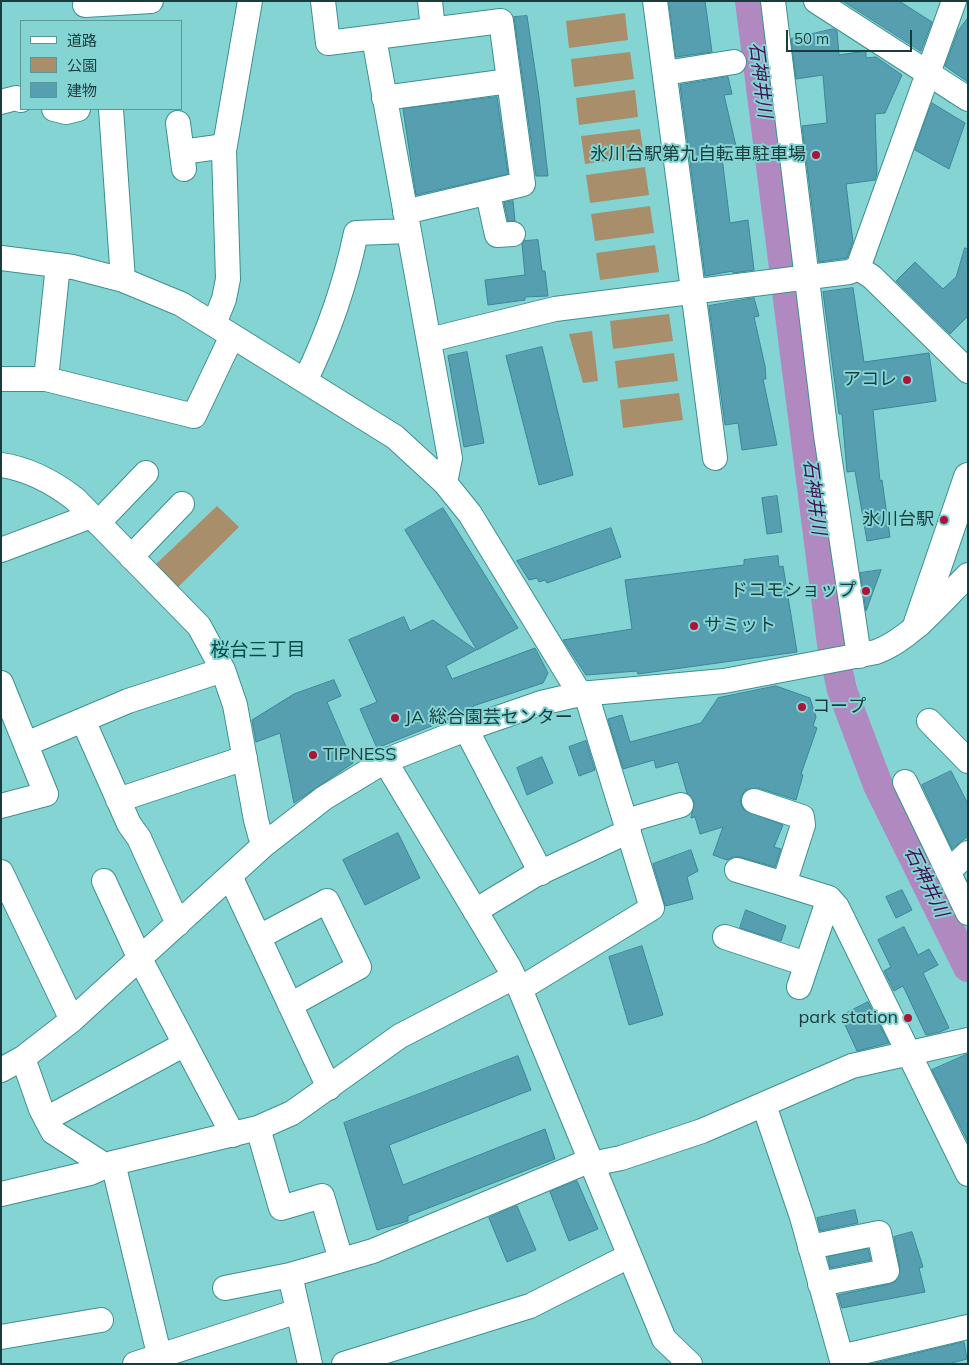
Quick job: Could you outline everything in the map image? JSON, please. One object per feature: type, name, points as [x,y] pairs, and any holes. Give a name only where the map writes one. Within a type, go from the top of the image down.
[{"type":"main road","points":[[918,623],[968,476]]},
{"type":"street","points":[[87,9],[151,1]]},
{"type":"street","points":[[1,379],[46,379],[194,416],[223,330],[224,299],[228,279],[225,146],[250,1]]},
{"type":"street","points":[[305,381],[328,333],[349,267],[356,233],[407,222],[523,184],[501,21],[328,43],[323,1]]},
{"type":"street","points":[[430,1],[432,30]]},
{"type":"street","points":[[655,1],[715,458]]},
{"type":"street","points":[[772,1],[826,435],[857,657]]},
{"type":"street","points":[[816,1],[968,99]]},
{"type":"street","points":[[429,340],[555,309],[850,272],[858,268],[954,1]]},
{"type":"street","points":[[374,38],[450,458],[445,483]]},
{"type":"street","points":[[664,73],[734,62]]},
{"type":"street","points":[[384,98],[509,82]]},
{"type":"street","points":[[1,102],[16,98],[20,100]]},
{"type":"street","points":[[58,110],[66,112],[74,110]]},
{"type":"street","points":[[111,110],[123,280]]},
{"type":"street","points":[[178,123],[183,161],[225,146]]},
{"type":"street","points":[[488,194],[496,235],[512,234]]},
{"type":"street","points":[[1,258],[58,265],[123,280],[181,304],[395,437],[445,483],[470,514],[583,694],[655,916],[517,983],[400,1036],[292,1113],[258,1128],[110,1164],[90,1173],[1,1194]]},
{"type":"street","points":[[46,379],[58,265]]},
{"type":"street","points":[[858,268],[872,277],[968,371]]},
{"type":"street","points":[[1,465],[22,468],[60,488],[95,519],[199,626],[223,670],[235,705],[260,835],[265,844]]},
{"type":"street","points":[[1,550],[95,519],[146,473]]},
{"type":"street","points":[[131,557],[182,504]]},
{"type":"street","points":[[1,1070],[23,1058],[72,1020],[265,844],[324,798],[385,761],[466,728],[542,703],[583,694],[724,681],[818,665],[857,657],[890,647],[907,636],[968,575]]},
{"type":"street","points":[[26,744],[128,701],[223,670]]},
{"type":"street","points":[[1,683],[46,794],[1,806]]},
{"type":"street","points":[[83,720],[129,824],[139,838],[178,924]]},
{"type":"street","points":[[929,721],[968,760]]},
{"type":"street","points":[[466,728],[541,873]]},
{"type":"street","points":[[118,800],[245,758]]},
{"type":"street","points":[[385,761],[517,983],[673,1364]]},
{"type":"street","points":[[905,782],[968,913]]},
{"type":"street","points":[[754,801],[802,817],[803,825],[784,884]]},
{"type":"street","points":[[475,911],[494,898],[627,826],[681,806]]},
{"type":"street","points":[[948,872],[968,854]]},
{"type":"street","points":[[737,870],[829,898],[837,907],[968,1174]]},
{"type":"street","points":[[1,872],[72,1020]]},
{"type":"street","points":[[230,876],[329,1088]]},
{"type":"street","points":[[104,880],[140,959],[233,1135]]},
{"type":"street","points":[[798,987],[829,898]]},
{"type":"street","points":[[259,937],[327,901],[359,967],[290,1005]]},
{"type":"street","points":[[726,937],[806,964]]},
{"type":"street","points":[[225,1288],[290,1275],[373,1251],[591,1162],[621,1158],[702,1131],[764,1106],[852,1066],[968,1040]]},
{"type":"street","points":[[46,1119],[185,1044]]},
{"type":"street","points":[[23,1058],[46,1119],[53,1132],[110,1164],[159,1354]]},
{"type":"street","points":[[764,1106],[810,1247],[842,1360],[968,1327]]},
{"type":"street","points":[[258,1128],[281,1208],[322,1196],[341,1260]]},
{"type":"street","points":[[810,1247],[879,1233],[887,1271],[820,1284]]},
{"type":"street","points":[[344,1364],[530,1306],[629,1256]]},
{"type":"street","points":[[290,1275],[310,1364]]},
{"type":"street","points":[[135,1364],[159,1354],[298,1311]]},
{"type":"street","points":[[1,1337],[101,1320]]},
{"type":"street","points":[[664,1339],[690,1364]]},
{"type":"green space","points":[[625,13],[628,40],[569,48],[566,21]]},
{"type":"green space","points":[[630,52],[634,79],[574,87],[571,59]]},
{"type":"green space","points":[[635,90],[638,117],[579,125],[576,98]]},
{"type":"green space","points":[[640,129],[644,156],[585,164],[581,136]]},
{"type":"green space","points":[[645,167],[649,195],[590,203],[586,175]]},
{"type":"green space","points":[[650,206],[654,233],[595,241],[591,214]]},
{"type":"green space","points":[[655,245],[659,272],[600,280],[596,253]]},
{"type":"green space","points":[[669,314],[673,341],[613,349],[610,321]]},
{"type":"green space","points":[[592,331],[598,381],[583,383],[569,334]]},
{"type":"green space","points":[[674,353],[678,381],[618,388],[615,361]]},
{"type":"green space","points":[[679,393],[683,420],[623,428],[620,400]]},
{"type":"green space","points":[[217,506],[239,527],[175,590],[153,567]]},
{"type":"building","points":[[669,1],[705,1],[712,52],[676,57]]},
{"type":"building","points":[[843,1],[899,1],[932,22],[921,51]]},
{"type":"building","points":[[527,16],[548,176],[536,176],[514,17]]},
{"type":"building","points":[[968,18],[968,82],[945,66],[958,31]]},
{"type":"building","points":[[833,29],[837,31],[839,55],[866,51],[866,58],[876,57],[902,75],[885,113],[875,114],[877,173],[875,180],[846,184],[853,242],[847,258],[819,262],[802,126],[827,123],[823,75],[796,79],[791,39]]},
{"type":"building","points":[[728,77],[732,94],[724,95],[736,146],[721,149],[730,223],[748,220],[754,270],[733,273],[733,271],[705,276],[680,85]]},
{"type":"building","points":[[497,97],[508,174],[416,195],[403,109]]},
{"type":"building","points":[[932,103],[965,123],[949,169],[915,150]]},
{"type":"building","points":[[513,201],[515,221],[508,221],[504,203]]},
{"type":"building","points":[[538,240],[542,271],[545,271],[548,296],[525,297],[525,300],[488,305],[485,280],[525,275],[522,244],[524,241]]},
{"type":"building","points":[[965,248],[968,249],[968,316],[950,334],[896,281],[915,262],[943,289],[956,277]]},
{"type":"building","points":[[853,288],[864,362],[929,353],[936,401],[873,410],[880,481],[882,480],[890,537],[867,541],[855,471],[847,472],[842,414],[839,414],[823,292]]},
{"type":"building","points":[[754,298],[759,316],[754,317],[765,366],[766,379],[763,379],[777,445],[742,450],[738,423],[725,425],[709,306]]},
{"type":"building","points":[[542,347],[573,475],[539,485],[506,356]]},
{"type":"building","points":[[467,352],[484,443],[464,447],[448,356]]},
{"type":"building","points":[[777,496],[782,532],[767,534],[762,498]]},
{"type":"building","points":[[443,508],[518,628],[477,650],[405,530]]},
{"type":"building","points":[[611,528],[621,557],[547,583],[545,580],[539,582],[537,578],[529,580],[517,561]]},
{"type":"building","points":[[778,556],[779,567],[783,566],[797,652],[638,674],[637,671],[586,675],[563,640],[632,629],[625,580],[744,565],[744,560]]},
{"type":"building","points":[[881,570],[866,611],[860,573]]},
{"type":"building","points":[[404,617],[410,631],[433,620],[476,650],[446,666],[452,679],[535,648],[548,673],[543,683],[473,706],[474,709],[377,748],[360,709],[377,702],[349,640]]},
{"type":"building","points":[[334,680],[341,696],[327,702],[353,763],[294,803],[280,733],[256,742],[252,720],[294,694]]},
{"type":"building","points":[[776,686],[810,698],[816,717],[813,726],[817,728],[801,774],[803,775],[796,800],[758,788],[745,790],[741,797],[741,804],[744,810],[783,825],[774,847],[781,849],[775,867],[740,857],[733,857],[727,860],[713,855],[723,827],[700,834],[695,817],[691,818],[694,802],[687,793],[678,762],[656,768],[654,760],[623,769],[608,719],[622,715],[630,742],[701,723],[718,698]]},
{"type":"building","points":[[586,741],[595,770],[579,776],[569,747]]},
{"type":"building","points":[[542,757],[553,783],[527,795],[517,768]]},
{"type":"building","points":[[951,771],[968,804],[968,836],[952,849],[922,785]]},
{"type":"building","points":[[398,833],[420,878],[365,905],[343,860]]},
{"type":"building","points":[[691,850],[698,871],[687,877],[693,899],[665,906],[653,864]]},
{"type":"building","points":[[902,890],[912,910],[896,918],[886,897]]},
{"type":"building","points":[[746,910],[786,926],[781,941],[740,928]]},
{"type":"building","points":[[904,927],[918,955],[929,949],[938,965],[923,973],[949,1028],[940,1032],[926,1035],[903,986],[894,991],[884,971],[891,967],[878,940]]},
{"type":"building","points":[[642,946],[663,1015],[629,1025],[609,957]]},
{"type":"building","points":[[868,1002],[889,1043],[857,1051],[841,1016]]},
{"type":"building","points":[[968,1054],[968,1142],[932,1070]]},
{"type":"building","points":[[518,1056],[531,1090],[389,1145],[403,1185],[545,1129],[555,1159],[408,1216],[408,1221],[377,1230],[344,1123]]},
{"type":"building","points":[[577,1181],[598,1229],[569,1241],[550,1192]]},
{"type":"building","points":[[517,1206],[536,1250],[507,1262],[489,1218]]},
{"type":"building","points":[[855,1210],[858,1223],[820,1231],[817,1218]]},
{"type":"building","points":[[912,1232],[923,1267],[919,1268],[925,1292],[842,1308],[838,1295],[890,1284],[896,1281],[900,1269],[894,1237]]},
{"type":"building","points":[[868,1249],[871,1260],[830,1268],[828,1257]]},
{"type":"building","points":[[964,1342],[967,1359],[948,1364],[872,1364]]},
{"type":"waterway","name":"石神井川","points":[[750,1],[832,644],[842,690],[878,785],[968,967]]},
{"type":"place","name":"氷川台駅第九自転車駐車場","points":[[816,155]]},
{"type":"place","name":"アコレ","points":[[907,380]]},
{"type":"place","name":"氷川台駅","points":[[944,520]]},
{"type":"place","name":"ドコモショップ","points":[[866,591]]},
{"type":"place","name":"サミット","points":[[694,626]]},
{"type":"place","name":"コープ","points":[[802,707]]},
{"type":"place","name":"JA 総合園芸センター","points":[[395,718]]},
{"type":"place","name":"TIPNESS","points":[[313,755]]},
{"type":"place","name":"park station","points":[[908,1018]]},
{"type":"district","name":"桜台三丁目","points":[[258,650]]}]
